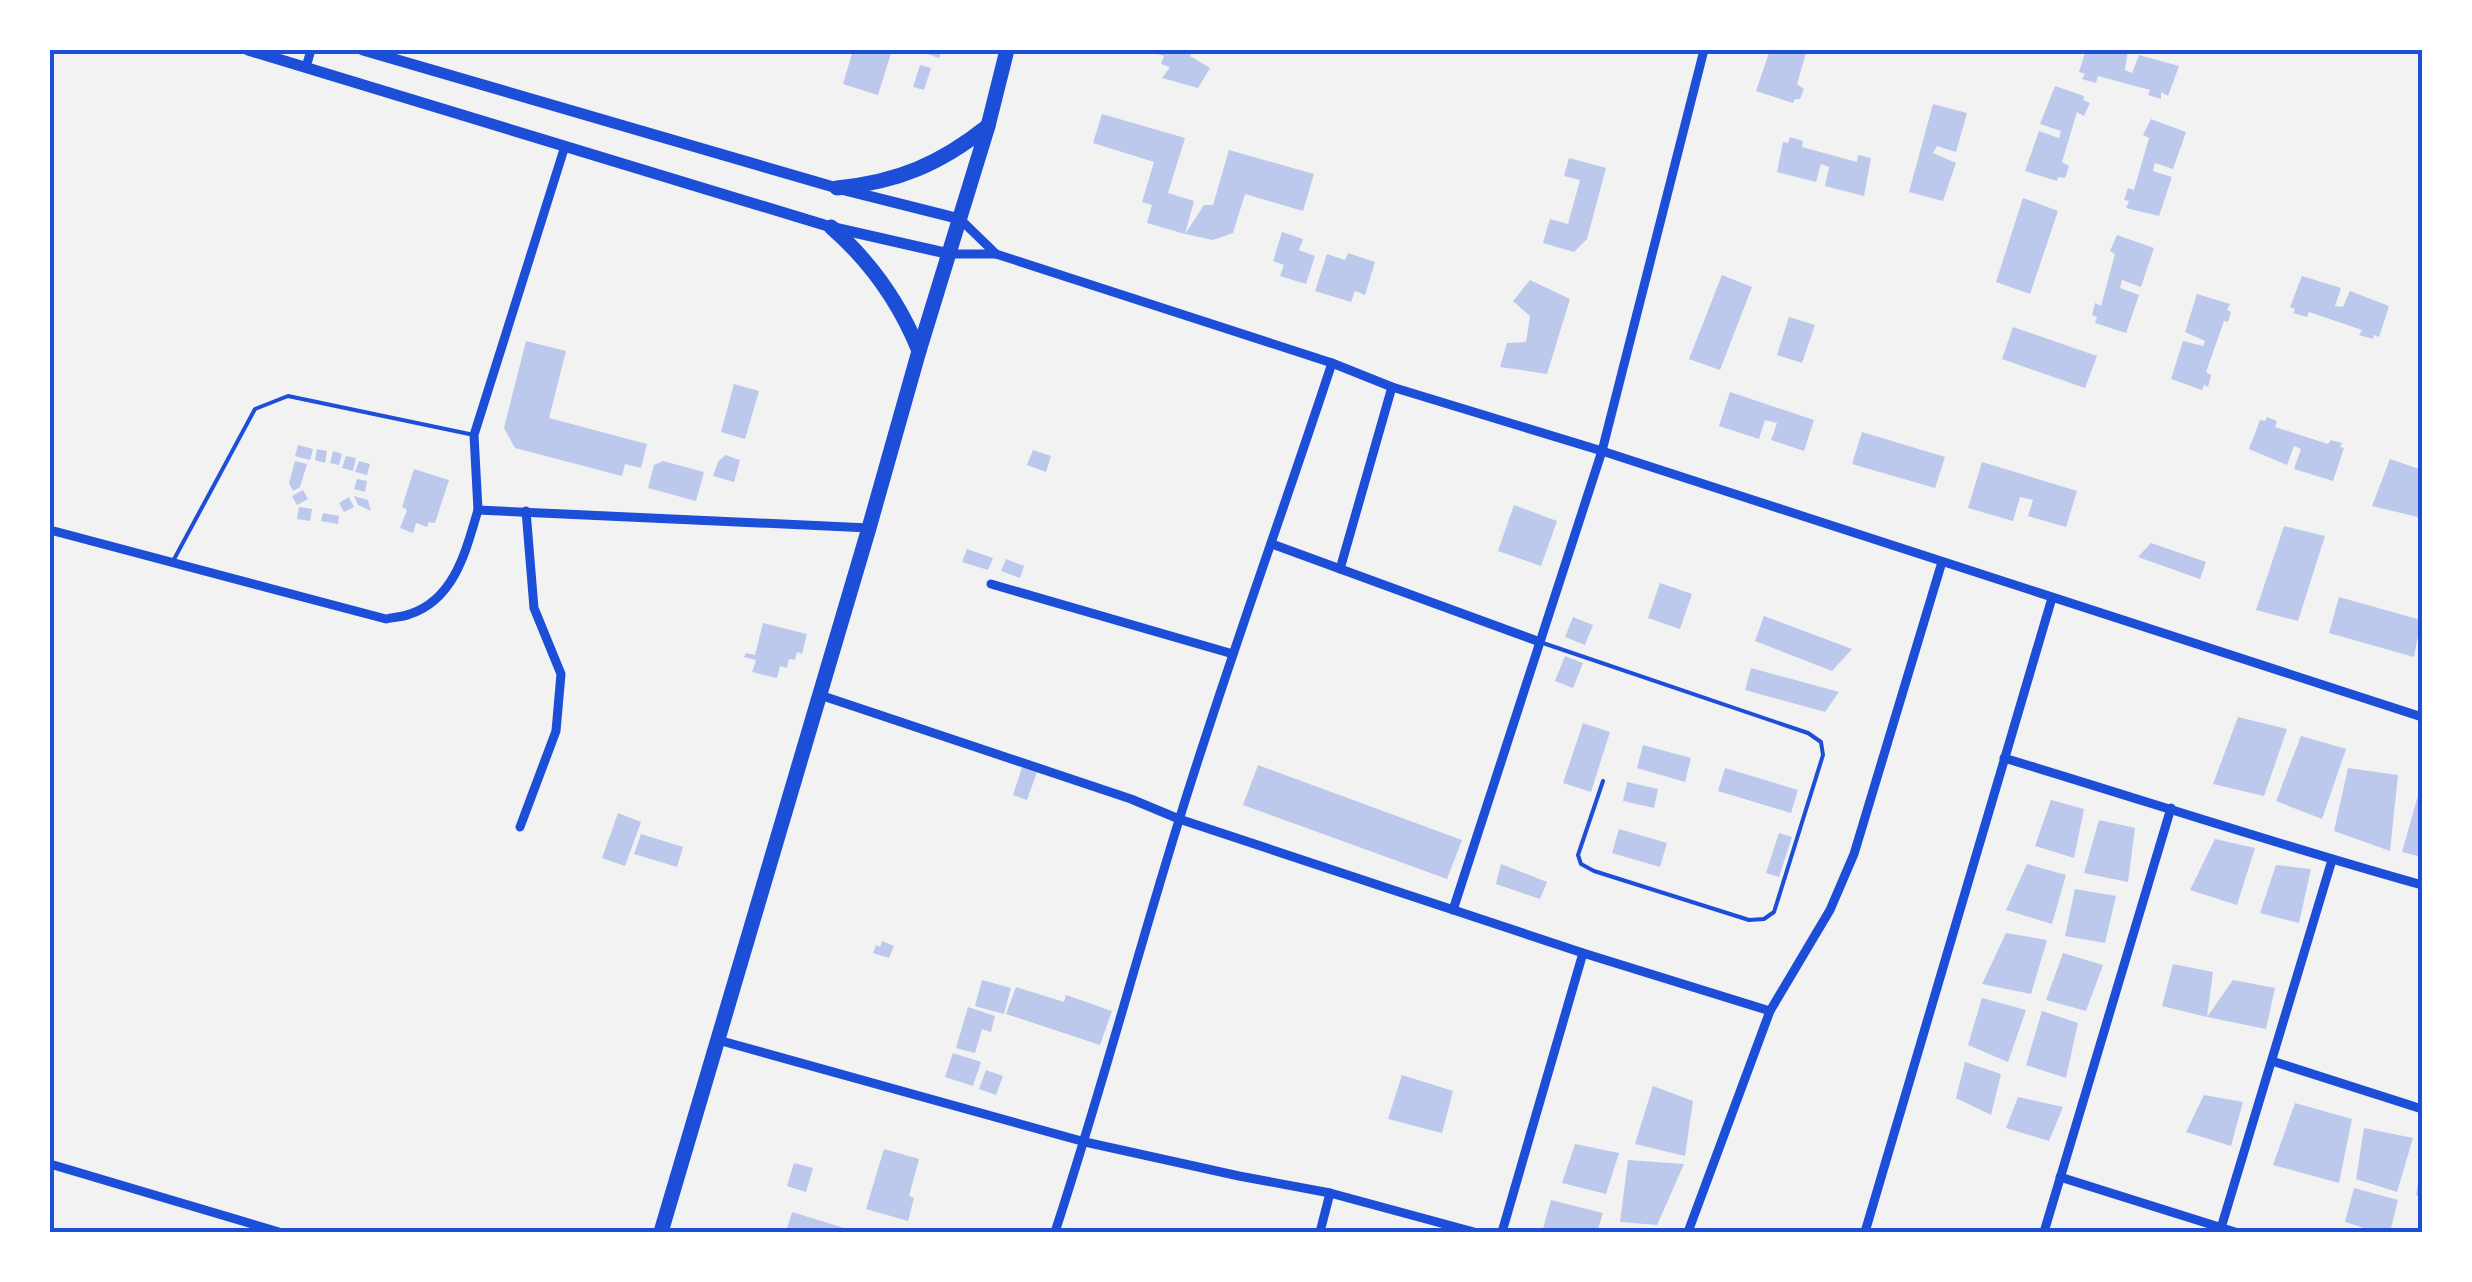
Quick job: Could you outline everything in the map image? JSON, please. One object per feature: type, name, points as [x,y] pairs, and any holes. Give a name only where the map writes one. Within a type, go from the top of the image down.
[{"type":"highway","points":[[661,1232],[1008,50]]},
{"type":"highway","points":[[837,188],[878,182],[918,170],[966,144],[988,126]]},
{"type":"highway","points":[[831,226],[875,270],[907,323],[918,351]]},
{"type":"street","points":[[248,50],[831,226],[950,254],[996,254],[1332,363],[1392,387],[1602,451],[2422,718]]},
{"type":"street","points":[[306,68],[311,50]]},
{"type":"street","points":[[363,50],[837,188],[960,219],[996,254]]},
{"type":"street","points":[[1454,910],[1602,451],[1704,50]]},
{"type":"street","points":[[50,530],[386,618],[412,614],[437,598],[460,568],[478,510],[474,435],[565,146]]},
{"type":"street","points":[[1056,1232],[1179,819],[1332,363]]},
{"type":"street","points":[[1340,569],[1392,387]]},
{"type":"street","points":[[478,510],[869,528]]},
{"type":"street","points":[[520,828],[556,731],[561,674],[534,608],[526,512]]},
{"type":"street","points":[[1272,544],[1540,642]]},
{"type":"street","points":[[1688,1232],[1770,1011],[1830,910],[1854,854],[1942,562]]},
{"type":"street","points":[[991,584],[1232,654]]},
{"type":"street","points":[[1864,1232],[2052,598]]},
{"type":"street","points":[[820,695],[1131,799],[1179,819],[1770,1011]]},
{"type":"street","points":[[2004,758],[2422,886]]},
{"type":"street","points":[[2044,1232],[2171,808]]},
{"type":"street","points":[[2221,1228],[2332,860]]},
{"type":"street","points":[[1502,1232],[1584,953]]},
{"type":"street","points":[[718,1040],[1085,1142],[1330,1193],[1474,1232]]},
{"type":"street","points":[[2272,1061],[2422,1110]]},
{"type":"street","points":[[50,1164],[279,1232]]},
{"type":"street","points":[[2060,1177],[2234,1232]]},
{"type":"street","points":[[1320,1232],[1330,1193]]},
{"type":"lane","points":[[172,563],[254,409],[288,396],[474,435]]},
{"type":"lane","points":[[1540,642],[1808,733],[1821,742],[1823,755],[1774,912],[1764,919],[1749,920],[1581,864],[1578,855],[1603,781]]},
{"type":"building","points":[[853,50],[892,50],[878,95],[843,84]]},
{"type":"building","points":[[916,50],[942,50],[939,58]]},
{"type":"building","points":[[1193,50],[1190,56],[1210,68],[1198,88],[1162,78],[1170,67],[1161,64],[1164,56],[1147,51]]},
{"type":"building","points":[[1770,50],[1807,50],[1797,84],[1804,89],[1800,99],[1793,103],[1756,91]]},
{"type":"building","points":[[2086,50],[2128,50],[2125,70],[2132,73],[2139,55],[2179,66],[2168,96],[2161,92],[2161,99],[2148,95],[2150,90],[2098,76],[2096,83],[2082,79],[2085,74],[2079,72]]},
{"type":"building","points":[[920,65],[931,68],[924,90],[913,87]]},
{"type":"building","points":[[2055,86],[2084,96],[2083,100],[2090,103],[2084,116],[2077,112],[2062,162],[2069,166],[2065,178],[2058,177],[2057,181],[2025,171],[2039,131],[2059,138],[2061,131],[2040,124]]},
{"type":"building","points":[[1933,104],[1967,113],[1956,152],[1937,146],[1933,153],[1956,163],[1943,201],[1909,192]]},
{"type":"building","points":[[1102,114],[1185,138],[1168,193],[1194,201],[1185,234],[1147,223],[1152,205],[1142,202],[1154,162],[1093,143]]},
{"type":"building","points":[[2151,119],[2186,132],[2173,169],[2155,163],[2153,171],[2172,177],[2159,216],[2126,208],[2129,201],[2124,200],[2128,188],[2134,190],[2149,138],[2143,135]]},
{"type":"building","points":[[1790,137],[1803,141],[1802,147],[1857,162],[1858,155],[1871,158],[1864,196],[1825,186],[1829,167],[1821,164],[1816,182],[1777,172],[1783,142],[1788,143]]},
{"type":"building","points":[[1229,150],[1314,174],[1303,211],[1245,194],[1233,233],[1213,240],[1185,234],[1204,205],[1213,205]]},
{"type":"building","points":[[1569,158],[1606,168],[1587,239],[1574,252],[1543,243],[1550,219],[1568,224],[1580,180],[1564,176]]},
{"type":"building","points":[[2023,198],[2058,211],[2030,294],[1996,282]]},
{"type":"building","points":[[1282,232],[1303,239],[1299,250],[1315,256],[1306,284],[1280,276],[1284,265],[1273,261]]},
{"type":"building","points":[[2117,235],[2154,248],[2141,287],[2122,280],[2120,288],[2139,295],[2126,333],[2095,323],[2097,317],[2092,315],[2095,303],[2101,306],[2115,254],[2110,251]]},
{"type":"building","points":[[1348,253],[1375,262],[1365,295],[1355,291],[1351,302],[1315,291],[1327,254],[1345,260]]},
{"type":"building","points":[[1722,275],[1752,287],[1720,370],[1689,359]]},
{"type":"building","points":[[2302,276],[2341,288],[2335,306],[2343,307],[2350,291],[2389,306],[2379,337],[2359,335],[2362,330],[2309,312],[2307,317],[2293,313],[2295,309],[2290,307]]},
{"type":"building","points":[[1530,280],[1570,299],[1547,374],[1500,367],[1507,343],[1526,342],[1530,316],[1513,301]]},
{"type":"building","points":[[2197,294],[2230,304],[2227,310],[2231,312],[2206,372],[2211,375],[2208,387],[2204,385],[2202,390],[2171,379],[2183,341],[2203,346],[2205,341],[2185,332]]},
{"type":"building","points":[[1789,317],[1815,325],[1802,363],[1777,355]]},
{"type":"building","points":[[2013,327],[2097,356],[2085,388],[2002,359]]},
{"type":"building","points":[[526,341],[566,351],[549,418],[647,444],[641,468],[625,464],[622,476],[515,448],[504,428]]},
{"type":"building","points":[[734,384],[759,391],[745,439],[721,432]]},
{"type":"building","points":[[1730,392],[1814,420],[1804,451],[1771,440],[1777,423],[1765,420],[1759,439],[1719,426]]},
{"type":"building","points":[[2267,417],[2277,421],[2275,427],[2328,444],[2331,440],[2342,443],[2340,447],[2344,448],[2333,481],[2294,469],[2301,449],[2294,446],[2287,465],[2249,449],[2260,420]]},
{"type":"building","points":[[1862,432],[1945,457],[1935,488],[1852,464]]},
{"type":"building","points":[[298,445],[313,449],[310,460],[295,456]]},
{"type":"building","points":[[317,449],[327,451],[325,463],[315,460]]},
{"type":"building","points":[[1033,450],[1051,456],[1046,472],[1027,465]]},
{"type":"building","points":[[333,451],[342,454],[339,465],[330,463]]},
{"type":"building","points":[[725,455],[740,460],[734,482],[713,476]]},
{"type":"building","points":[[346,456],[356,458],[353,471],[342,468]]},
{"type":"building","points":[[2390,459],[2422,470],[2422,518],[2372,506]]},
{"type":"building","points":[[295,461],[307,464],[300,487],[293,491],[289,483]]},
{"type":"building","points":[[359,461],[370,464],[367,475],[355,472]]},
{"type":"building","points":[[663,461],[704,472],[696,501],[648,488],[654,465]]},
{"type":"building","points":[[1982,462],[2077,491],[2066,527],[2028,516],[2033,500],[2020,497],[2013,521],[1968,508]]},
{"type":"building","points":[[414,469],[449,480],[435,523],[429,522],[427,527],[416,523],[413,533],[400,528]]},
{"type":"building","points":[[357,479],[367,481],[365,492],[354,489]]},
{"type":"building","points":[[303,490],[308,499],[297,505],[292,496]]},
{"type":"building","points":[[354,496],[368,500],[371,511],[358,505]]},
{"type":"building","points":[[349,497],[354,507],[344,512],[339,503]]},
{"type":"building","points":[[1514,505],[1557,521],[1541,566],[1498,551]]},
{"type":"building","points":[[299,507],[312,509],[310,521],[297,519]]},
{"type":"building","points":[[323,513],[339,516],[338,524],[321,521]]},
{"type":"building","points":[[2284,526],[2325,536],[2298,621],[2256,610]]},
{"type":"building","points":[[2151,543],[2206,562],[2200,579],[2138,557]]},
{"type":"building","points":[[967,549],[993,558],[988,570],[962,562]]},
{"type":"building","points":[[1006,559],[1024,566],[1020,578],[1001,571]]},
{"type":"building","points":[[1660,583],[1692,594],[1680,629],[1648,618]]},
{"type":"building","points":[[2339,597],[2421,620],[2414,657],[2329,633]]},
{"type":"building","points":[[1764,616],[1852,649],[1832,671],[1755,641]]},
{"type":"building","points":[[1573,617],[1593,625],[1585,645],[1565,637]]},
{"type":"building","points":[[763,623],[807,634],[802,654],[797,652],[795,660],[789,659],[787,668],[780,666],[777,678],[752,672],[756,660],[744,657],[746,653],[755,655]]},
{"type":"building","points":[[1565,656],[1583,663],[1573,688],[1555,681]]},
{"type":"building","points":[[1751,668],[1839,692],[1825,712],[1745,690]]},
{"type":"building","points":[[2238,717],[2287,729],[2264,796],[2213,784]]},
{"type":"building","points":[[1583,723],[1610,732],[1591,792],[1563,783]]},
{"type":"building","points":[[2301,736],[2346,749],[2322,819],[2276,801]]},
{"type":"building","points":[[1643,745],[1691,758],[1685,782],[1637,768]]},
{"type":"building","points":[[1258,765],[1462,840],[1447,879],[1243,805]]},
{"type":"building","points":[[1022,767],[1037,772],[1027,800],[1013,795]]},
{"type":"building","points":[[1725,768],[1798,790],[1791,813],[1718,791]]},
{"type":"building","points":[[2348,768],[2398,775],[2390,851],[2334,831]]},
{"type":"building","points":[[1627,782],[1658,789],[1654,808],[1623,801]]},
{"type":"building","points":[[2419,792],[2422,793],[2422,857],[2402,852]]},
{"type":"building","points":[[2051,800],[2084,809],[2074,858],[2035,846]]},
{"type":"building","points":[[618,813],[641,822],[625,866],[602,858]]},
{"type":"building","points":[[2099,820],[2135,828],[2128,882],[2084,873]]},
{"type":"building","points":[[1619,829],[1667,843],[1660,867],[1612,853]]},
{"type":"building","points":[[1779,833],[1792,837],[1779,877],[1766,873]]},
{"type":"building","points":[[641,834],[683,847],[677,867],[634,854]]},
{"type":"building","points":[[2215,839],[2255,848],[2237,905],[2190,890]]},
{"type":"building","points":[[1501,864],[1547,882],[1540,899],[1496,884]]},
{"type":"building","points":[[2027,864],[2066,875],[2052,924],[2006,910]]},
{"type":"building","points":[[2276,865],[2311,869],[2299,923],[2260,913]]},
{"type":"building","points":[[2075,889],[2116,896],[2105,943],[2065,936]]},
{"type":"building","points":[[2006,933],[2047,940],[2031,994],[1982,984]]},
{"type":"building","points":[[882,941],[894,946],[889,958],[873,953]]},
{"type":"building","points":[[2063,953],[2103,965],[2086,1011],[2046,1000]]},
{"type":"building","points":[[2173,964],[2213,972],[2207,1017],[2162,1006]]},
{"type":"building","points":[[982,980],[1011,988],[1004,1014],[975,1006]]},
{"type":"building","points":[[2233,980],[2275,988],[2266,1029],[2207,1017]]},
{"type":"building","points":[[1016,987],[1064,1002],[1066,995],[1112,1011],[1100,1045],[1006,1014]]},
{"type":"building","points":[[1982,998],[2026,1010],[2008,1062],[1968,1045]]},
{"type":"building","points":[[968,1007],[995,1016],[991,1032],[982,1029],[975,1053],[956,1048]]},
{"type":"building","points":[[2042,1011],[2078,1023],[2066,1078],[2026,1065]]},
{"type":"building","points":[[953,1053],[981,1062],[973,1086],[945,1077]]},
{"type":"building","points":[[1965,1062],[2001,1074],[1991,1115],[1956,1098]]},
{"type":"building","points":[[986,1070],[1003,1076],[996,1095],[979,1089]]},
{"type":"building","points":[[1402,1075],[1453,1091],[1442,1133],[1388,1119]]},
{"type":"building","points":[[1653,1086],[1693,1101],[1685,1156],[1635,1144]]},
{"type":"building","points":[[2204,1095],[2243,1102],[2231,1146],[2186,1132]]},
{"type":"building","points":[[2018,1097],[2063,1107],[2049,1141],[2006,1128]]},
{"type":"building","points":[[2295,1103],[2352,1119],[2339,1183],[2273,1165]]},
{"type":"building","points":[[2364,1128],[2413,1138],[2397,1192],[2356,1179]]},
{"type":"building","points":[[1575,1144],[1619,1153],[1606,1194],[1562,1183]]},
{"type":"building","points":[[884,1149],[919,1159],[909,1196],[914,1198],[908,1221],[866,1209]]},
{"type":"building","points":[[1628,1160],[1684,1164],[1657,1225],[1620,1222]]},
{"type":"building","points":[[794,1163],[813,1168],[806,1192],[787,1186]]},
{"type":"building","points":[[2422,1172],[2422,1197],[2416,1195]]},
{"type":"building","points":[[2354,1188],[2398,1200],[2390,1232],[2360,1232],[2364,1228],[2345,1222]]},
{"type":"building","points":[[1551,1200],[1603,1213],[1597,1232],[1542,1232]]},
{"type":"building","points":[[792,1212],[854,1231],[854,1232],[786,1232]]}]
